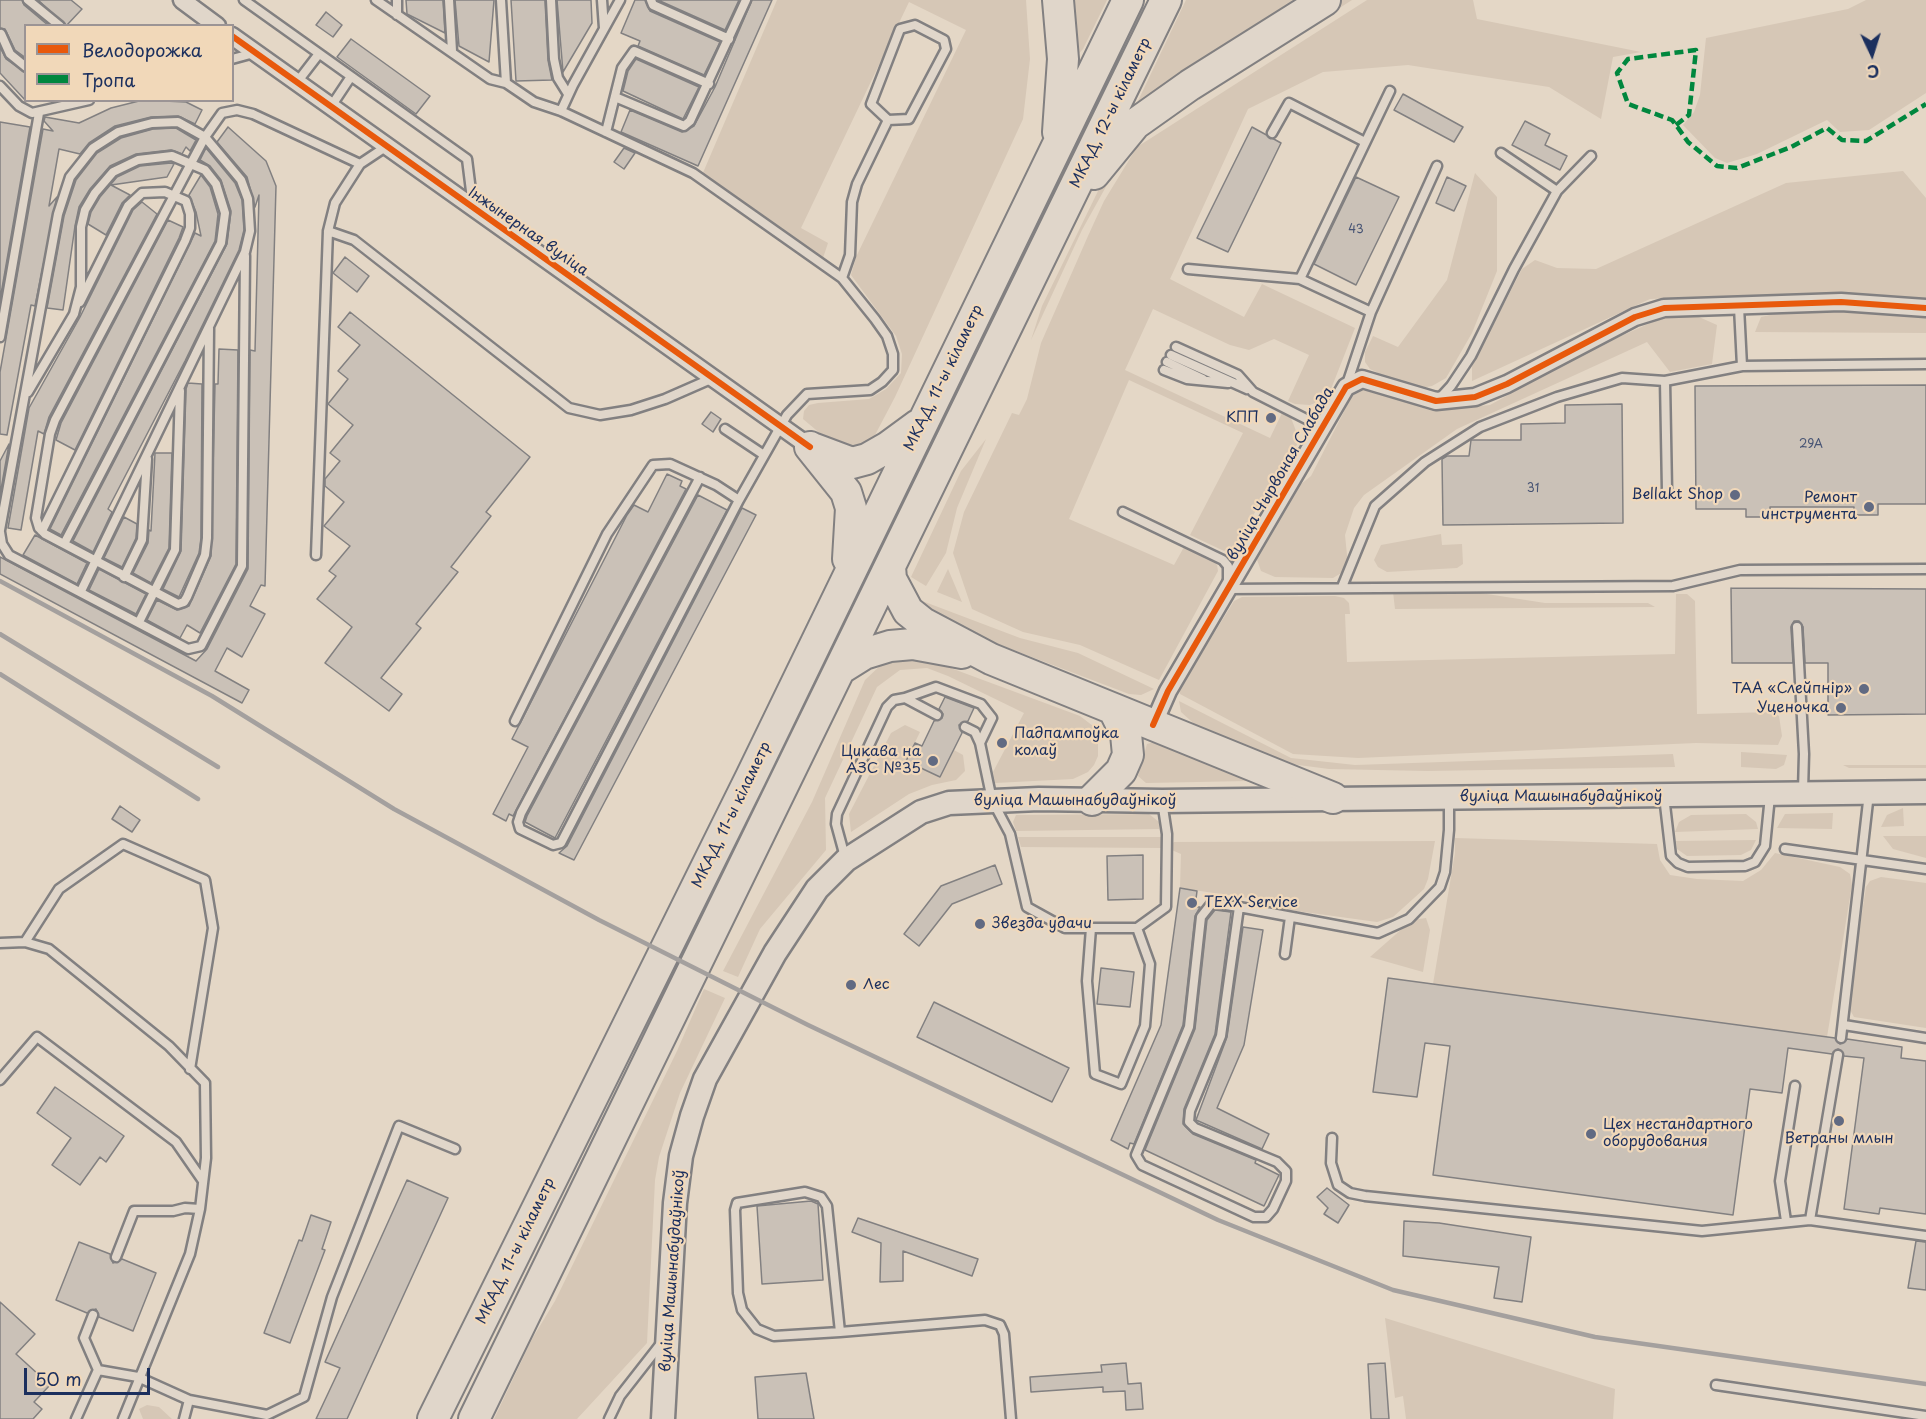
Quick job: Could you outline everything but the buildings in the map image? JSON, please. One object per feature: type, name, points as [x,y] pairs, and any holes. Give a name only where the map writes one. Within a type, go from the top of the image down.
[{"type":"highway","points":[[1057,147],[1063,59],[1058,0]]},
{"type":"highway","points":[[1057,147],[1128,0]]},
{"type":"highway","name":"МКАД, 12-ы кіламетр","points":[[1060,218],[1166,0]]},
{"type":"highway","points":[[1060,218],[1135,124],[1190,85],[1325,0]]},
{"type":"highway","name":"МКАД, 11-ы кіламетр","points":[[433,1419],[735,809],[1057,147]]},
{"type":"highway","name":"МКАД, 11-ы кіламетр","points":[[474,1419],[729,891],[1060,218]]},
{"type":"highway","points":[[810,447],[852,463],[867,459],[888,447],[923,421]]},
{"type":"highway","points":[[810,447],[838,481],[851,508],[848,574]]},
{"type":"highway","points":[[890,567],[891,579],[908,611],[923,622],[991,660],[1333,798]]},
{"type":"highway","points":[[840,669],[864,654],[890,646],[935,647],[991,660]]},
{"type":"highway","points":[[1092,800],[1121,771],[1128,755],[1126,734],[1114,710]]},
{"type":"main road","name":"вуліца Машынабудаўнікоў","points":[[663,1419],[666,1337],[678,1176],[692,1116],[705,1079],[775,953],[818,889],[846,860],[921,812],[949,803],[992,800],[1162,801],[1926,792]]},
{"type":"street","points":[[182,0],[214,24]]},
{"type":"street","name":"Інжынерная вуліца","points":[[234,37],[781,424],[810,447]]},
{"type":"street","name":"вуліца Чырвоная Слабада","points":[[1153,725],[1168,690],[1346,387],[1362,379],[1436,401],[1475,397],[1507,384],[1645,314],[1664,308],[1841,302],[1926,308]]},
{"type":"lane","points":[[28,0],[58,24]]},
{"type":"lane","points":[[243,0],[467,159],[473,207]]},
{"type":"lane","points":[[376,0],[490,79],[506,83],[534,102],[561,111],[693,173],[842,278],[887,336],[893,354],[893,370],[882,382],[870,390],[807,394],[797,402],[781,424],[739,500],[561,843],[553,845],[520,829],[518,822],[520,813],[700,477]]},
{"type":"lane","points":[[397,0],[397,15]]},
{"type":"lane","points":[[449,0],[452,51]]},
{"type":"lane","points":[[501,0],[506,83]]},
{"type":"lane","points":[[551,0],[554,59],[558,78],[568,94]]},
{"type":"lane","points":[[602,0],[604,29]]},
{"type":"lane","points":[[561,111],[620,0]]},
{"type":"lane","points":[[651,0],[652,4],[729,39]]},
{"type":"lane","points":[[615,97],[684,126],[690,122],[746,0]]},
{"type":"lane","points":[[915,26],[944,40],[946,49],[909,119],[888,120],[871,104],[900,29],[915,26]]},
{"type":"lane","points":[[1,34],[10,54],[24,65]]},
{"type":"lane","points":[[606,132],[622,68],[634,51],[709,84]]},
{"type":"lane","points":[[234,58],[257,52]]},
{"type":"lane","points":[[298,81],[318,55]]},
{"type":"lane","points":[[332,105],[350,78]]},
{"type":"lane","points":[[0,86],[19,106],[32,113],[82,102]]},
{"type":"lane","points":[[1300,279],[1390,91]]},
{"type":"lane","points":[[53,110],[55,102]]},
{"type":"lane","points":[[1272,133],[1289,103],[1365,142]]},
{"type":"lane","points":[[209,328],[205,555],[184,602],[178,603],[124,577],[42,531],[36,518],[50,434],[55,420],[205,138],[222,113],[237,110],[253,114],[360,164]]},
{"type":"lane","points":[[0,337],[39,113]]},
{"type":"lane","points":[[842,278],[850,255],[852,202],[857,184],[888,120]]},
{"type":"lane","points":[[81,591],[245,252],[250,231],[248,199],[241,180],[205,138],[178,122],[152,123],[118,132],[93,148],[70,177],[58,214],[0,531],[2,544],[9,555],[188,649],[201,646],[242,566],[245,252]]},
{"type":"lane","points":[[316,555],[328,231],[335,203],[360,164],[388,146]]},
{"type":"lane","points":[[1501,153],[1557,191]]},
{"type":"lane","points":[[64,544],[221,243],[225,213],[216,184],[205,170],[172,156],[138,160],[113,172],[95,193],[85,210],[81,227],[81,287],[74,314]]},
{"type":"lane","points":[[1436,401],[1451,386],[1471,356],[1514,269],[1557,191],[1591,156]]},
{"type":"lane","points":[[1346,387],[1371,312],[1437,166]]},
{"type":"lane","points":[[24,398],[74,314],[128,206],[142,193],[165,192],[186,201],[190,214],[190,228],[185,240],[42,531]]},
{"type":"lane","points":[[328,231],[354,240],[569,408],[600,415],[631,410],[713,378]]},
{"type":"lane","points":[[1188,269],[1300,279],[1371,312]]},
{"type":"lane","points":[[1739,307],[1742,366]]},
{"type":"lane","points":[[1170,358],[1187,379],[1234,384]]},
{"type":"lane","points":[[1170,358],[1253,392],[1324,428]]},
{"type":"lane","points":[[1170,358],[1238,375],[1253,392]]},
{"type":"lane","points":[[1342,587],[1376,506],[1425,462],[1480,427],[1557,397],[1622,378],[1665,381],[1742,366],[1926,364]]},
{"type":"lane","points":[[1665,381],[1667,490]]},
{"type":"lane","points":[[138,622],[175,550],[180,387]]},
{"type":"lane","points":[[725,429],[764,455]]},
{"type":"lane","points":[[124,577],[142,540],[147,456]]},
{"type":"lane","points":[[515,721],[607,534],[653,465],[670,464],[700,477],[739,500]]},
{"type":"lane","points":[[1123,512],[1222,560],[1228,566],[1228,589],[1673,586],[1740,570],[1926,569]]},
{"type":"lane","points":[[1797,627],[1804,754],[1803,793]]},
{"type":"lane","points":[[846,860],[836,824],[837,814],[887,707],[894,700],[936,687],[981,704],[992,718],[980,743]]},
{"type":"lane","points":[[905,698],[937,714]]},
{"type":"lane","points":[[965,727],[975,732],[980,743],[992,800],[1010,834],[1028,907],[1065,928],[1137,928],[1166,907],[1167,834],[1162,801]]},
{"type":"lane","points":[[1841,1038],[1869,793]]},
{"type":"lane","points":[[1664,796],[1671,856],[1678,863],[1688,867],[1745,866],[1755,862],[1765,846],[1770,794]]},
{"type":"lane","points":[[1239,907],[1221,1036],[1190,1111],[1189,1122],[1195,1128],[1277,1162],[1286,1171],[1287,1181],[1273,1209],[1266,1217],[1254,1217],[1142,1165],[1136,1155],[1189,1027],[1201,917],[1212,903],[1239,907],[1290,916],[1378,933],[1408,919],[1440,886],[1445,872],[1449,797]]},
{"type":"lane","points":[[25,942],[59,889],[123,844],[205,880],[213,928],[190,1069]]},
{"type":"lane","points":[[1785,849],[1926,869]]},
{"type":"lane","points":[[1285,954],[1290,916]]},
{"type":"lane","points":[[1091,928],[1087,981],[1095,1074],[1121,1084],[1145,1026],[1150,964],[1137,928]]},
{"type":"lane","points":[[0,942],[25,942],[49,949],[169,1046],[205,1083],[206,1158],[200,1209],[190,1254],[138,1377],[123,1419]]},
{"type":"lane","points":[[1844,1025],[1926,1038]]},
{"type":"lane","points":[[0,1080],[37,1037],[176,1142],[203,1181]]},
{"type":"lane","points":[[1810,1220],[1838,1055]]},
{"type":"lane","points":[[1786,1221],[1780,1181],[1796,1086]]},
{"type":"lane","points":[[98,1370],[138,1377],[189,1400],[267,1415],[304,1397],[332,1297],[399,1126],[455,1149]]},
{"type":"lane","points":[[1332,1138],[1331,1163],[1338,1185],[1350,1193],[1365,1196],[1702,1231],[1810,1220],[1926,1236]]},
{"type":"lane","points":[[840,1332],[827,1206],[821,1197],[805,1192],[737,1203],[735,1210],[738,1293],[742,1310],[757,1329],[774,1336],[840,1332],[985,1320],[1000,1325],[1004,1334],[1011,1419]]},
{"type":"lane","points":[[116,1257],[134,1211],[200,1209]]},
{"type":"lane","points":[[76,1419],[98,1370],[84,1338],[93,1315]]},
{"type":"lane","points":[[609,1419],[620,1396],[666,1337]]},
{"type":"lane","points":[[1716,1385],[1926,1416]]},
{"type":"lane","points":[[184,1419],[189,1400]]},
{"type":"shaded area","points":[[777,0],[1026,0],[1030,59],[1023,119],[895,397],[865,454],[834,445],[803,419],[804,411],[809,405],[818,403],[869,399],[886,389],[901,373],[902,354],[896,336],[851,275],[856,257],[966,30],[909,2],[801,228],[828,243],[823,258],[702,175]]},
{"type":"shaded area","points":[[1065,0],[1107,0],[1083,49],[1070,64]]},
{"type":"shaded area","points":[[1186,0],[1299,0],[1141,105],[1137,103]]},
{"type":"shaded area","points":[[1340,0],[1352,0],[1142,134],[1129,145],[1082,230],[1031,340],[1042,306],[1117,152],[1147,123]]},
{"type":"shaded area","points":[[1367,0],[1473,0],[1477,19],[1641,52],[1613,57],[1601,119],[1549,87],[1408,65],[1323,72],[1248,109],[1170,279],[1244,317],[1262,284],[1355,328],[1331,389],[1320,401],[1310,405],[1288,401],[1309,355],[1274,339],[1249,350],[1230,345],[1153,309],[1125,370],[1270,438],[1282,413],[1291,418],[1298,436],[1298,443],[1234,546],[1224,551],[1190,535],[1243,433],[1129,380],[1069,519],[1174,565],[1184,547],[1213,560],[1217,565],[1218,571],[1159,680],[1080,645],[1023,632],[972,609],[953,553],[964,512],[1012,413],[1019,415],[1027,399],[1041,343],[1104,201],[1137,147]]},
{"type":"shaded area","points":[[1866,0],[1926,0],[1926,93],[1869,130],[1840,132],[1827,120],[1757,154],[1727,163],[1715,158],[1683,125],[1694,112],[1700,95],[1706,38],[1848,9]]},
{"type":"shaded area","points":[[1903,171],[1926,198],[1926,299],[1803,294],[1650,299],[1472,381],[1472,366],[1522,269],[1535,260],[1557,268],[1596,269],[1786,183]]},
{"type":"shaded area","points":[[1475,173],[1497,197],[1497,271],[1472,333],[1446,378],[1432,386],[1421,388],[1384,376],[1370,369],[1365,362],[1365,352],[1373,336],[1398,347],[1447,280]]},
{"type":"shaded area","points":[[1830,308],[1926,315],[1926,333],[1755,332],[1761,317],[1783,312]]},
{"type":"shaded area","points":[[1690,313],[1717,325],[1712,364],[1670,372],[1647,342],[1457,429],[1364,495],[1354,508],[1345,535],[1348,565],[1343,572],[1333,578],[1275,577],[1261,571],[1255,554],[1290,493],[1311,476],[1352,396],[1363,387],[1432,411],[1490,405],[1588,351],[1659,319]]},
{"type":"shaded area","points":[[986,439],[957,508],[946,553],[926,586],[911,577],[961,471]]},
{"type":"shaded area","points":[[1441,534],[1442,545],[1462,544],[1463,564],[1457,568],[1387,572],[1378,567],[1374,560],[1381,545]]},
{"type":"shaded area","points":[[948,569],[962,602],[937,592]]},
{"type":"shaded area","points":[[1393,592],[1474,592],[1545,603],[1648,603],[1655,607],[1395,609]]},
{"type":"shaded area","points":[[1676,594],[1687,594],[1695,601],[1697,714],[1773,712],[1779,716],[1782,736],[1778,745],[1696,743],[1358,758],[1293,754],[1180,694],[1179,690],[1234,601],[1242,597],[1335,596],[1344,598],[1349,603],[1350,614],[1345,614],[1347,662],[1675,654]]},
{"type":"shaded area","points":[[909,596],[1020,638],[1078,653],[1154,689],[1141,695],[1129,694],[937,621]]},
{"type":"shaded area","points":[[904,655],[921,657],[1080,716],[1093,726],[1098,734],[1098,756],[1094,765],[1088,772],[1073,779],[995,783],[993,772],[1024,713],[927,668],[900,670],[877,687],[825,798],[826,850],[760,929],[738,977],[723,971],[812,802],[865,680],[883,663]]},
{"type":"shaded area","points":[[1179,701],[1291,758],[1355,765],[1673,754],[1675,767],[1427,771],[1329,769],[1283,763],[1200,729],[1181,712]]},
{"type":"shaded area","points":[[905,725],[920,732],[906,761],[940,777],[954,750],[963,755],[965,771],[956,780],[932,785],[909,794],[851,832],[849,814],[891,733]]},
{"type":"shaded area","points":[[1154,742],[1248,781],[1146,783],[1138,776],[1147,744]]},
{"type":"shaded area","points":[[1741,752],[1787,755],[1784,765],[1776,769],[1741,767]]},
{"type":"shaded area","points":[[1843,765],[1926,765],[1926,768],[1849,768]]},
{"type":"shaded area","points":[[1903,808],[1904,826],[1881,827],[1887,815]]},
{"type":"shaded area","points":[[1833,813],[1832,829],[1777,828],[1785,814]]},
{"type":"shaded area","points":[[1149,814],[1159,822],[1159,829],[1016,831],[1013,822],[1016,815]]},
{"type":"shaded area","points":[[1746,814],[1756,822],[1758,829],[1675,832],[1679,822],[1691,815]]},
{"type":"shaded area","points":[[1883,836],[1926,836],[1926,858],[1893,849]]},
{"type":"shaded area","points":[[1018,837],[1161,837],[1162,848],[1021,847]]},
{"type":"shaded area","points":[[1455,838],[1657,844],[1660,860],[1670,875],[1697,879],[1743,881],[1761,870],[1775,853],[1840,867],[1850,874],[1852,885],[1827,1037],[1433,984],[1455,853]]},
{"type":"shaded area","points":[[1756,840],[1751,850],[1741,855],[1687,856],[1677,849],[1676,841]]},
{"type":"shaded area","points":[[1435,841],[1424,889],[1393,917],[1377,922],[1275,908],[1275,902],[1180,888],[1181,854],[1167,848],[1174,842]]},
{"type":"shaded area","points":[[1881,877],[1926,883],[1926,1028],[1854,1017],[1848,1006],[1866,887],[1870,881]]},
{"type":"shaded area","points":[[1426,918],[1430,930],[1423,972],[1370,957],[1412,920]]},
{"type":"shaded area","points":[[704,989],[725,998],[680,1093],[659,1157],[655,1180],[647,1343],[577,1419],[494,1419],[532,1339],[555,1301],[677,1051]]},
{"type":"shaded area","points":[[1385,1318],[1615,1389],[1613,1419],[1406,1419],[1403,1396],[1395,1398]]},
{"type":"shaded area","points":[[147,1405],[159,1407],[172,1419],[143,1419],[139,1409]]},
{"type":"railway","points":[[0,581],[212,696],[394,809],[599,920],[808,1025],[1218,1220],[1393,1290],[1595,1337],[1926,1384]]},
{"type":"railway","points":[[0,634],[218,767]]},
{"type":"railway","points":[[0,674],[198,799]]},
{"type":"marked path","points":[[1676,125],[1689,115],[1696,50],[1628,59],[1617,73],[1628,104],[1672,120],[1688,142],[1717,166],[1737,168],[1791,147],[1827,128],[1842,140],[1866,141],[1926,104]]},
{"type":"cycle path","points":[[234,37],[810,447]]},
{"type":"cycle path","points":[[1153,725],[1168,691],[1346,387],[1362,379],[1436,401],[1475,397],[1507,384],[1635,317],[1664,308],[1841,302],[1926,308]]},
{"type":"place","name":"КПП","points":[[1271,418]]},
{"type":"place","name":"Bellakt Shop","points":[[1735,495]]},
{"type":"place","name":"Ремонт инструмента","points":[[1869,507]]},
{"type":"place","name":"ТАА «Слейпнір»","points":[[1864,689]]},
{"type":"place","name":"Уценочка","points":[[1841,708]]},
{"type":"place","name":"Падпампоўка колаў","points":[[1002,743]]},
{"type":"place","name":"Цикава на АЗС №35","points":[[933,761]]},
{"type":"place","name":"TEXX Service","points":[[1192,903]]},
{"type":"place","name":"Звезда удачи","points":[[980,924]]},
{"type":"place","name":"Лес","points":[[851,985]]},
{"type":"place","name":"Ветраны млын","points":[[1839,1121]]},
{"type":"place","name":"Цех нестандартного оборудования","points":[[1591,1134]]}]
